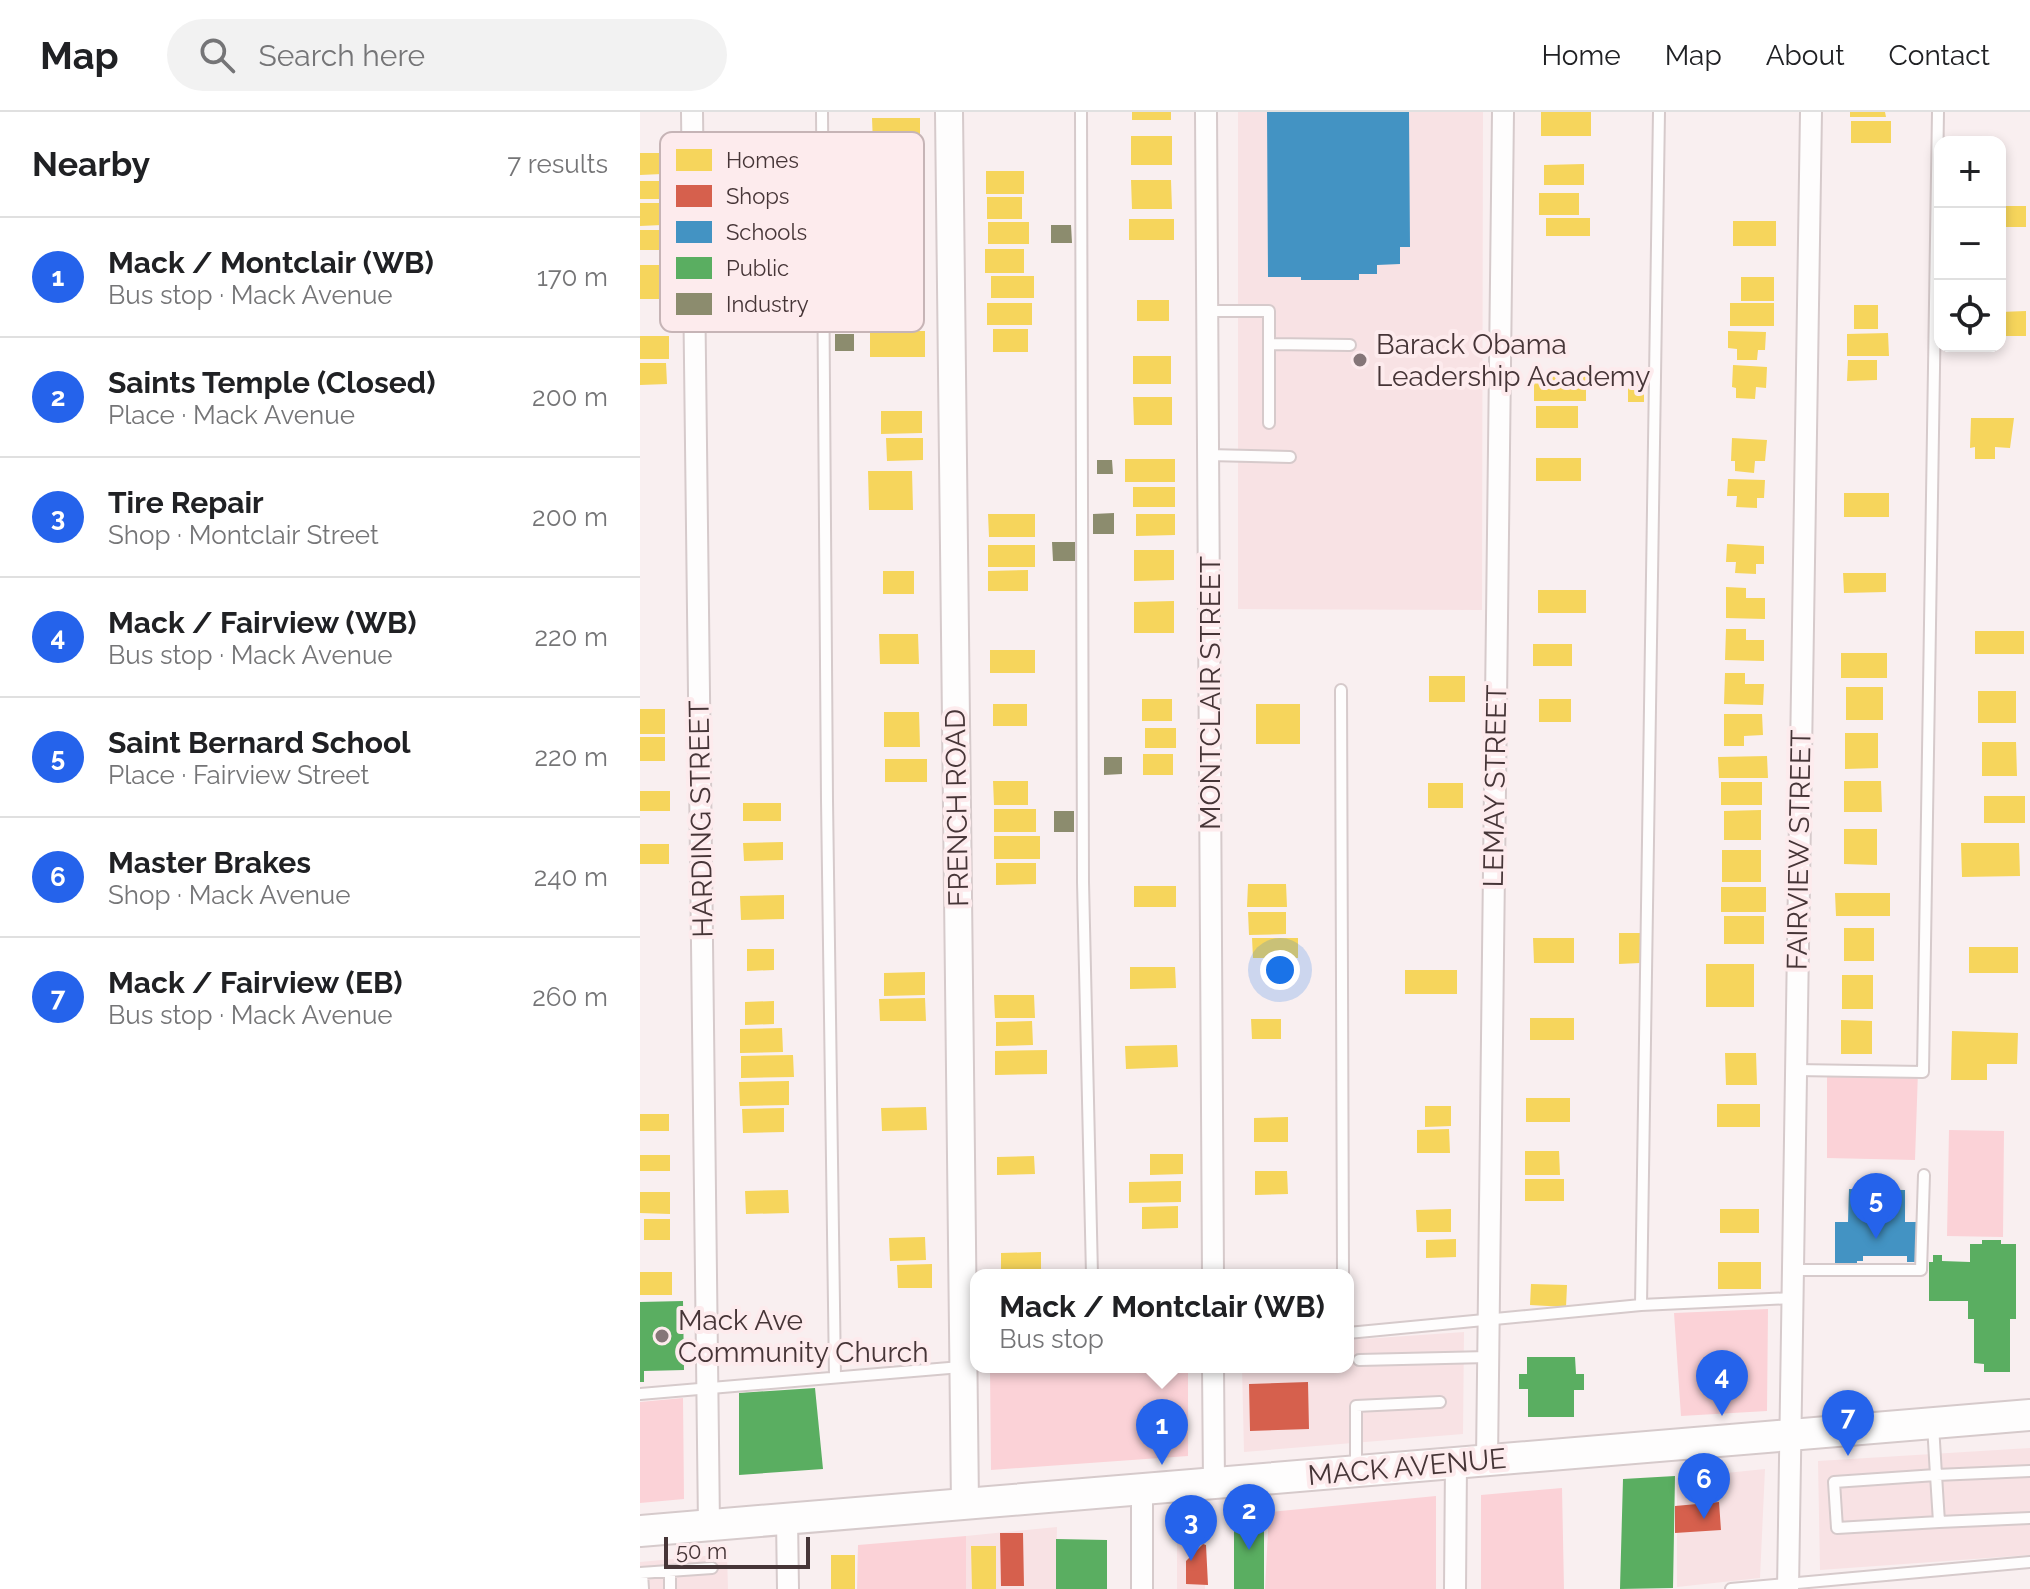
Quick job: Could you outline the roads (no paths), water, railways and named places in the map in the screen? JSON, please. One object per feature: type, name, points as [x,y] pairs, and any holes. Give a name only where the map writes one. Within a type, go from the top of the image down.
[{"type":"main road","name":"MACK AVENUE","points":[[640,1531],[2030,1415]]},
{"type":"street","name":"HARDING STREET","points":[[692,112],[692,132]]},
{"type":"street","name":"FRENCH ROAD","points":[[949,112],[970,1366],[965,1504]]},
{"type":"street","name":"MONTCLAIR STREET","points":[[1206,112],[1213,1269]]},
{"type":"street","name":"LEMAY STREET","points":[[1487,1460],[1503,112]]},
{"type":"street","name":"FAIRVIEW STREET","points":[[1788,1587],[1811,112]]},
{"type":"street","name":"HARDING STREET","points":[[695,332],[709,1525]]},
{"type":"street","points":[[1213,1373],[1214,1483]]},
{"type":"street","points":[[1455,1589],[1456,1463]]},
{"type":"street","points":[[1142,1489],[1142,1589]]},
{"type":"street","points":[[787,1519],[788,1589]]},
{"type":"lane","points":[[822,112],[822,132]]},
{"type":"lane","points":[[1081,112],[1083,882],[1092,1269]]},
{"type":"lane","points":[[1641,1305],[1659,112]]},
{"type":"lane","points":[[1796,1070],[1923,1072],[1938,112]]},
{"type":"lane","points":[[1207,311],[1269,311],[1269,423]]},
{"type":"lane","points":[[824,332],[835,1377]]},
{"type":"lane","points":[[1269,344],[1350,345]]},
{"type":"lane","points":[[1208,455],[1290,457]]},
{"type":"lane","points":[[1341,690],[1343,1269]]},
{"type":"lane","points":[[1793,1270],[1921,1270],[1924,1175]]},
{"type":"lane","points":[[1354,1332],[1641,1305],[1793,1298]]},
{"type":"lane","points":[[1359,1360],[1488,1357]]},
{"type":"lane","points":[[640,1394],[970,1366]]},
{"type":"lane","points":[[1356,1471],[1356,1406],[1440,1402]]},
{"type":"lane","points":[[1933,1423],[1939,1522]]},
{"type":"lane","points":[[2030,1471],[1834,1482],[1837,1528],[2030,1518]]},
{"type":"lane","points":[[1731,1589],[1788,1587],[2030,1562]]},
{"type":"lane","points":[[643,1589],[641,1573],[712,1568]]},
{"type":"lane","points":[[670,1571],[670,1589]]},
{"type":"place","name":"Barack Obama Leadership Academy","points":[[1360,360]]},
{"type":"place","name":"Saint Bernard School","points":[[1876,1239]]},
{"type":"place","name":"Mack Ave Community Church","points":[[662,1336]]},
{"type":"place","name":"Mack / Fairview (WB)","points":[[1722,1416]]},
{"type":"place","name":"Mack / Fairview (EB)","points":[[1848,1456]]},
{"type":"place","name":"Mack / Montclair (WB)","points":[[1162,1465]]},
{"type":"place","name":"Master Brakes","points":[[1704,1519]]},
{"type":"place","name":"Saints Temple (Closed)","points":[[1249,1550]]},
{"type":"place","name":"Tire Repair","points":[[1191,1561]]}]
